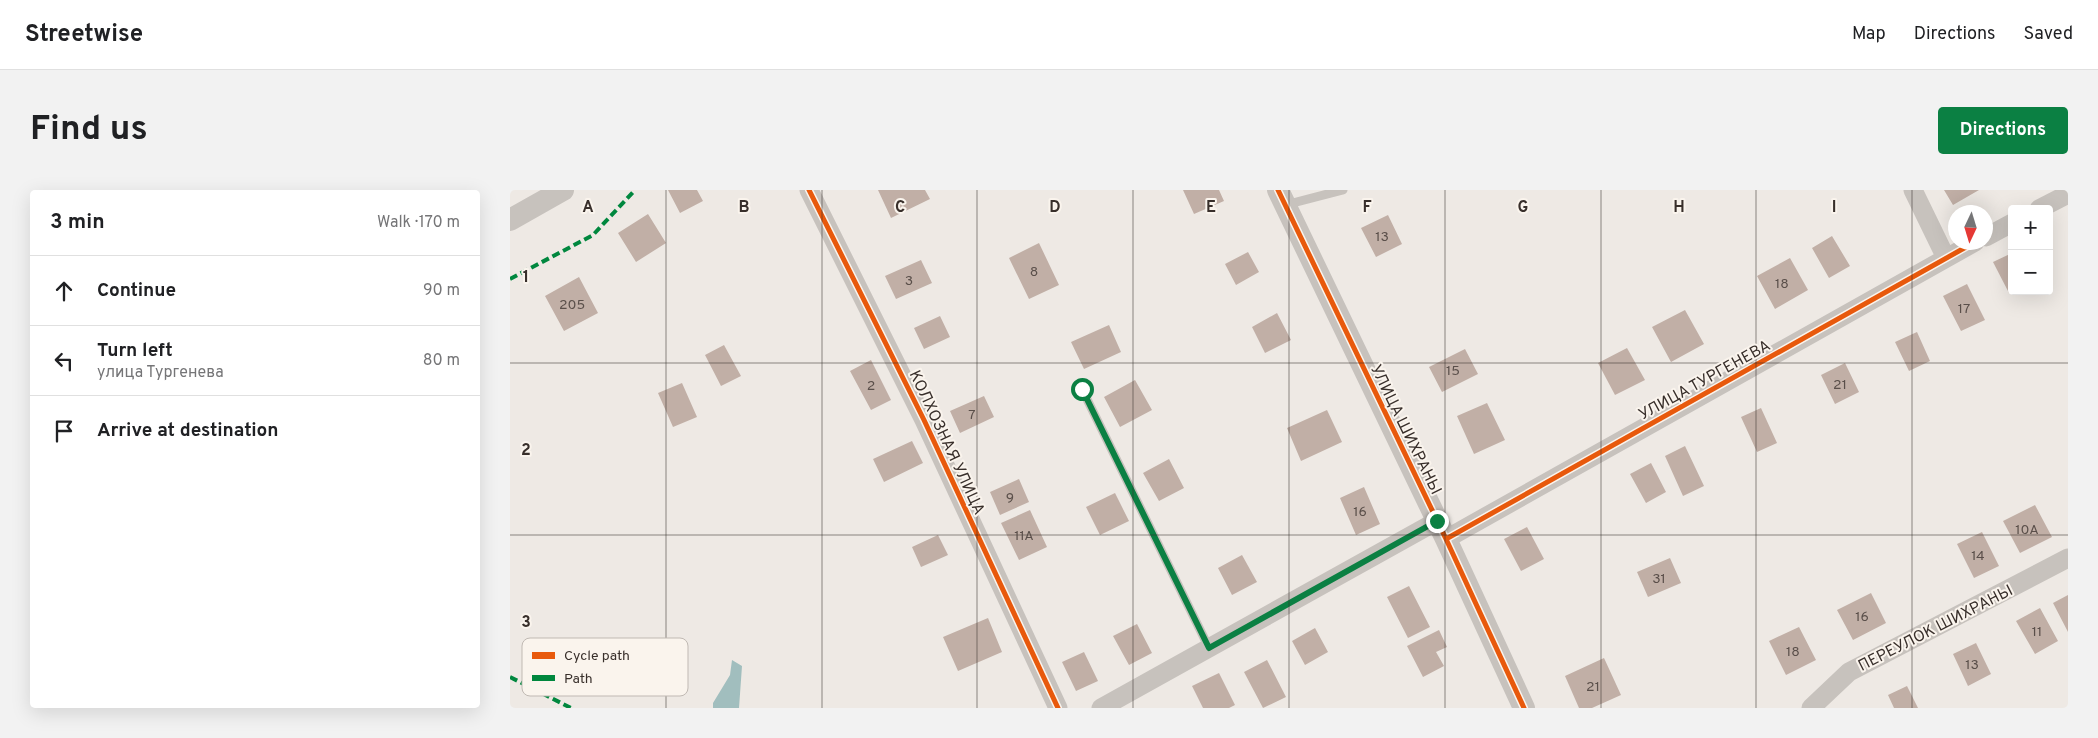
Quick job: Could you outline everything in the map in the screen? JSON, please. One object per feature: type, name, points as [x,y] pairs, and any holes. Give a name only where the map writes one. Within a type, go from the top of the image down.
[{"type":"street","points":[[510,220],[563,190]]},
{"type":"street","name":"КОЛХОЗНАЯ УЛИЦА","points":[[809,190],[924,420],[1058,708]]},
{"type":"street","points":[[1913,190],[1946,258]]},
{"type":"street","points":[[2047,205],[2068,194]]},
{"type":"street","name":"УЛИЦА ШИХРАНЫ","points":[[1281,197],[1442,530],[1524,708]]},
{"type":"street","points":[[1993,233],[2008,225]]},
{"type":"street","name":"УЛИЦА ТУРГЕНЕВА","points":[[1101,708],[1209,648],[1442,530],[1960,250]]},
{"type":"street","name":"ПЕРЕУЛОК ШИХРАНЫ","points":[[1812,708],[1849,672],[2068,558]]},
{"type":"lane","points":[[1281,197],[1343,190]]},
{"type":"lane","points":[[1082,389],[1209,648]]},
{"type":"water","points":[[732,660],[742,666],[739,708],[713,708],[713,703],[730,675]]},
{"type":"building","points":[[668,190],[697,190],[703,201],[680,213]]},
{"type":"building","points":[[878,190],[925,190],[930,199],[891,218]]},
{"type":"building","points":[[1183,190],[1219,190],[1224,201],[1194,214]]},
{"type":"building","points":[[1944,190],[1979,190],[1953,205]]},
{"type":"building","points":[[648,214],[666,243],[636,262],[618,233]]},
{"type":"building","points":[[1388,215],[1402,244],[1376,257],[1361,228]]},
{"type":"building","points":[[1832,236],[1850,266],[1829,278],[1812,248]]},
{"type":"building","points":[[1039,243],[1059,285],[1029,299],[1009,258]]},
{"type":"building","points":[[1248,252],[1259,272],[1236,285],[1225,264]]},
{"type":"building","points":[[2008,255],[2008,291],[1993,262]]},
{"type":"building","points":[[1790,258],[1808,290],[1775,309],[1757,276]]},
{"type":"building","points":[[921,260],[932,283],[896,299],[885,276]]},
{"type":"building","points":[[579,277],[598,313],[564,331],[545,296]]},
{"type":"building","points":[[1967,284],[1985,320],[1961,331],[1943,296]]},
{"type":"building","points":[[1685,310],[1704,344],[1671,362],[1652,327]]},
{"type":"building","points":[[1277,313],[1291,340],[1265,353],[1252,327]]},
{"type":"building","points":[[940,316],[950,337],[924,349],[914,328]]},
{"type":"building","points":[[1109,325],[1121,352],[1084,369],[1071,342]]},
{"type":"building","points":[[1917,332],[1930,361],[1909,371],[1895,342]]},
{"type":"building","points":[[724,345],[741,376],[721,386],[705,355]]},
{"type":"building","points":[[1627,348],[1645,380],[1615,395],[1598,363]]},
{"type":"building","points":[[1465,349],[1478,374],[1442,392],[1429,367]]},
{"type":"building","points":[[871,360],[891,400],[871,410],[850,371]]},
{"type":"building","points":[[1845,363],[1859,392],[1835,404],[1821,375]]},
{"type":"building","points":[[1135,380],[1152,410],[1120,427],[1104,397]]},
{"type":"building","points":[[682,383],[697,417],[673,427],[658,393]]},
{"type":"building","points":[[984,396],[994,417],[960,433],[950,411]]},
{"type":"building","points":[[1487,403],[1505,440],[1474,454],[1457,416]]},
{"type":"building","points":[[1761,408],[1777,443],[1757,452],[1741,417]]},
{"type":"building","points":[[1327,410],[1342,442],[1301,461],[1287,428]]},
{"type":"building","points":[[912,441],[923,463],[884,482],[873,459]]},
{"type":"building","points":[[1685,446],[1704,486],[1683,496],[1665,456]]},
{"type":"building","points":[[1169,459],[1184,488],[1159,501],[1143,473]]},
{"type":"building","points":[[1651,463],[1666,492],[1646,503],[1630,474]]},
{"type":"building","points":[[1019,479],[1029,502],[1000,515],[990,492]]},
{"type":"building","points":[[1364,487],[1380,524],[1356,535],[1340,498]]},
{"type":"building","points":[[1115,493],[1129,521],[1100,535],[1086,507]]},
{"type":"building","points":[[2035,505],[2052,537],[2020,553],[2003,521]]},
{"type":"building","points":[[1030,510],[1047,547],[1019,560],[1001,523]]},
{"type":"building","points":[[1527,527],[1544,559],[1521,571],[1504,539]]},
{"type":"building","points":[[1982,532],[1999,566],[1974,578],[1957,544]]},
{"type":"building","points":[[938,535],[948,555],[921,567],[912,547]]},
{"type":"building","points":[[1242,555],[1257,582],[1232,595],[1218,568]]},
{"type":"building","points":[[1670,558],[1681,583],[1648,597],[1637,572]]},
{"type":"building","points":[[1409,586],[1430,627],[1408,638],[1387,597]]},
{"type":"building","points":[[1871,593],[1886,623],[1853,640],[1837,610]]},
{"type":"building","points":[[2068,595],[2068,632],[2053,603]]},
{"type":"building","points":[[2040,608],[2058,641],[2035,654],[2016,621]]},
{"type":"building","points":[[988,618],[1002,652],[958,671],[943,637]]},
{"type":"building","points":[[1137,624],[1152,653],[1129,665],[1113,636]]},
{"type":"building","points":[[1799,627],[1816,660],[1786,675],[1769,641]]},
{"type":"building","points":[[1315,628],[1328,652],[1305,665],[1292,641]]},
{"type":"building","points":[[1439,630],[1447,647],[1436,652],[1444,666],[1423,677],[1407,646]]},
{"type":"building","points":[[1976,643],[1991,674],[1968,686],[1953,654]]},
{"type":"building","points":[[1084,652],[1098,681],[1076,691],[1062,662]]},
{"type":"building","points":[[1604,658],[1621,695],[1592,708],[1579,708],[1565,676]]},
{"type":"building","points":[[1267,660],[1286,697],[1263,708],[1244,672]]},
{"type":"building","points":[[1219,673],[1235,705],[1229,708],[1203,708],[1192,686]]},
{"type":"building","points":[[1907,686],[1918,708],[1894,708],[1888,695]]},
{"type":"marked path","points":[[510,279],[593,235],[635,190]]},
{"type":"marked path","points":[[510,677],[522,683]]},
{"type":"marked path","points":[[547,696],[571,708]]},
{"type":"cycle path","points":[[809,190],[924,420],[1058,708]]},
{"type":"cycle path","points":[[1278,190],[1446,539],[1524,708]]},
{"type":"cycle path","points":[[1446,539],[1961,250]]},
{"type":"route","points":[[1082,389],[1209,648],[1437,521]]}]
